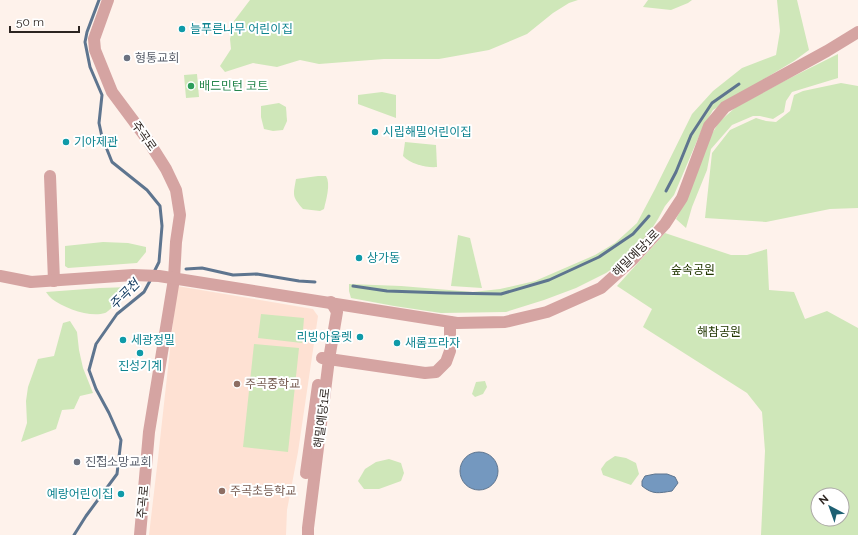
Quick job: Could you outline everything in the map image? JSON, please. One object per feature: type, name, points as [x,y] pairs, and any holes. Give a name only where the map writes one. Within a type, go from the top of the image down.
[{"type":"street","name":"주곡로","points":[[108,0],[94,39],[94,46],[112,92],[147,139],[166,169],[176,190],[180,215],[176,242],[174,279],[149,432],[140,535]]},
{"type":"street","name":"해밀예당1로","points":[[331,302],[457,323],[505,322],[547,312],[600,288],[633,259],[665,224],[682,198],[709,126],[725,107],[827,51],[858,32]]},
{"type":"street","points":[[50,176],[54,281]]},
{"type":"street","points":[[0,276],[31,282],[133,275],[159,276],[331,302]]},
{"type":"street","name":"해밀예당1로","points":[[300,535],[312,427],[336,312],[331,302]]},
{"type":"street","points":[[326,359],[425,373],[436,372],[446,362],[450,351],[450,322]]},
{"type":"street","name":"해밀예당1로","points":[[308,535],[326,359]]},
{"type":"shaded area","name":"주곡중학교","points":[[177,286],[313,309],[318,316],[298,452],[287,510],[286,535],[149,535]]},
{"type":"green space","points":[[250,0],[578,0],[569,3],[553,13],[527,34],[489,50],[439,59],[384,59],[319,64],[300,60],[277,67],[253,63],[225,72],[220,66],[231,49],[230,39],[234,21]]},
{"type":"green space","points":[[648,0],[692,0],[671,10],[643,7]]},
{"type":"green space","points":[[777,0],[797,0],[809,50],[794,61],[713,110],[702,129],[674,195],[665,206],[646,238],[629,257],[606,273],[576,288],[506,312],[441,313],[351,298],[349,284],[401,286],[473,292],[500,289],[535,281],[595,255],[615,243],[637,223],[692,114],[713,91],[742,68],[776,55],[780,31]]},
{"type":"green space","points":[[838,54],[838,78],[792,92],[786,101],[784,112],[773,119],[753,116],[732,125],[711,149],[707,170],[692,207],[686,228],[676,219],[689,194],[710,137],[719,122],[736,107]]},
{"type":"green space","name":"배드민턴 코트","points":[[197,74],[199,97],[186,98],[184,75]]},
{"type":"green space","points":[[841,83],[858,86],[858,208],[830,209],[766,222],[705,218],[712,153],[730,130],[756,118],[776,122],[790,111],[794,95],[803,91]]},
{"type":"green space","points":[[382,92],[396,95],[396,118],[358,104],[358,95]]},
{"type":"green space","points":[[279,103],[286,107],[287,121],[283,130],[273,131],[264,129],[261,117],[261,106]]},
{"type":"green space","points":[[405,142],[436,145],[437,167],[419,165],[406,159],[403,156]]},
{"type":"green space","points":[[326,176],[328,183],[328,192],[324,209],[320,211],[303,209],[294,196],[296,179]]},
{"type":"green space","points":[[665,233],[731,255],[747,255],[767,249],[769,290],[794,292],[805,319],[827,311],[858,328],[858,535],[761,535],[765,451],[762,412],[747,393],[643,327],[652,309],[617,286]]},
{"type":"green space","points":[[458,235],[470,238],[482,288],[451,286]]},
{"type":"green space","points":[[103,242],[128,243],[146,247],[146,252],[137,263],[68,268],[65,266],[65,246]]},
{"type":"green space","points":[[131,287],[111,309],[105,313],[99,314],[85,313],[70,309],[52,299],[46,292],[100,288]]},
{"type":"green space","points":[[261,314],[304,318],[302,343],[258,338]]},
{"type":"green space","points":[[70,321],[77,332],[83,368],[93,393],[80,396],[74,409],[62,410],[56,429],[21,442],[27,423],[26,401],[28,387],[38,359],[54,356],[63,323]]},
{"type":"green space","points":[[254,344],[299,348],[288,452],[243,447]]},
{"type":"green space","points":[[485,381],[487,387],[483,394],[475,397],[472,394],[476,382]]},
{"type":"green space","points":[[615,456],[626,458],[636,463],[639,474],[631,485],[603,475],[601,469],[606,462]]},
{"type":"green space","points":[[389,459],[401,463],[404,473],[401,481],[379,489],[364,489],[358,481],[365,469],[376,462]]},
{"type":"water","points":[[479,452],[492,458],[498,471],[492,484],[479,490],[466,484],[460,471],[466,458]]},
{"type":"water","points":[[667,474],[675,477],[678,483],[672,491],[660,493],[650,491],[642,486],[642,481],[645,476]]},
{"type":"waterway","name":"주곡천","points":[[99,0],[87,32],[85,42],[90,67],[102,95],[99,123],[102,137],[112,162],[147,190],[160,206],[162,226],[159,262],[154,272]]},
{"type":"waterway","points":[[666,191],[676,172],[691,135],[712,103],[739,84]]},
{"type":"waterway","points":[[353,286],[387,291],[501,294],[549,280],[599,257],[633,234],[649,216]]},
{"type":"waterway","points":[[186,269],[202,268],[233,275],[257,274],[315,282]]},
{"type":"waterway","name":"주곡천","points":[[74,535],[117,474],[121,440],[96,389],[89,370],[96,344],[117,314],[144,292],[151,279]]},
{"type":"place","name":"늘푸른나무 어린이집","points":[[182,29]]},
{"type":"place","name":"형통교회","points":[[127,58]]},
{"type":"place","name":"배드민턴 코트","points":[[191,86]]},
{"type":"place","name":"시립해밀어린이집","points":[[375,132]]},
{"type":"place","name":"기아제관","points":[[66,142]]},
{"type":"place","name":"상가동","points":[[359,258]]},
{"type":"place","name":"리빙아울렛","points":[[360,337]]},
{"type":"place","name":"세광정밀","points":[[123,340]]},
{"type":"place","name":"새롬프라자","points":[[397,343]]},
{"type":"place","name":"진성기계","points":[[140,353]]},
{"type":"place","name":"주곡중학교","points":[[237,384]]},
{"type":"place","name":"진접소망교회","points":[[77,462]]},
{"type":"place","name":"주곡초등학교","points":[[222,491]]},
{"type":"place","name":"예랑어린이집","points":[[121,494]]},
{"type":"park label","name":"숲속공원","points":[[693,270]]},
{"type":"park label","name":"해참공원","points":[[719,332]]}]
